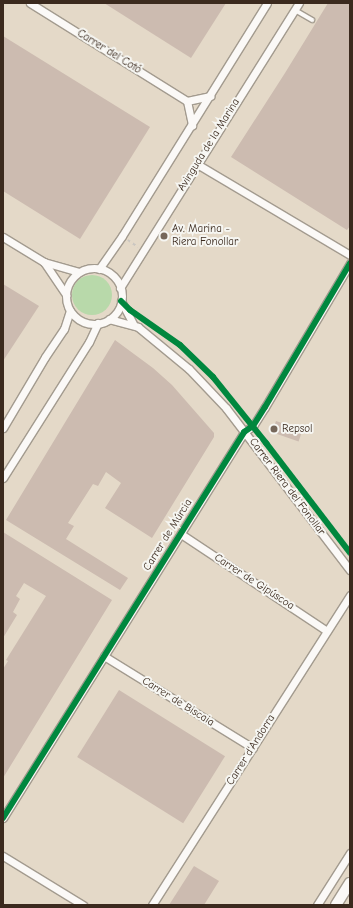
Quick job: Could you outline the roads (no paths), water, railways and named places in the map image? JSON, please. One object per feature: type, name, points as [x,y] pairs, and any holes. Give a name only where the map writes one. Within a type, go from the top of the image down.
[{"type":"street","name":"Carrer del Cotó","points":[[30,3],[187,101]]},
{"type":"street","points":[[99,269],[122,236],[267,3]]},
{"type":"street","name":"Avinguda de la Marina","points":[[120,288],[299,3]]},
{"type":"street","points":[[192,125],[187,101],[210,96]]},
{"type":"street","points":[[197,164],[350,255]]},
{"type":"street","points":[[3,237],[44,262],[79,272]]},
{"type":"street","points":[[3,428],[45,357],[64,329],[70,311],[66,295],[44,262]]},
{"type":"street","name":"Carrer de Múrcia","points":[[3,818],[244,432],[253,426],[265,407],[350,263]]},
{"type":"street","points":[[66,295],[70,282],[79,272],[87,269],[99,269],[112,275],[120,288],[121,301],[134,325]]},
{"type":"street","points":[[70,311],[82,321],[98,323],[109,319],[117,311],[121,301]]},
{"type":"street","points":[[109,319],[134,325]]},
{"type":"street","points":[[3,478],[89,342],[98,323]]},
{"type":"street","name":"Carrer Riera del Fonollar","points":[[134,325],[189,369],[226,408],[350,570]]},
{"type":"street","name":"Carrer de Gipúscoa","points":[[181,534],[327,631]]},
{"type":"street","name":"Carrer d'Andorra","points":[[152,905],[350,594]]},
{"type":"street","name":"Carrer de Biscaia","points":[[104,656],[252,748]]},
{"type":"street","points":[[317,905],[350,853]]},
{"type":"street","points":[[3,856],[83,905]]},
{"type":"street","points":[[336,905],[350,883]]},
{"type":"lane","points":[[295,10],[312,20]]},
{"type":"place","name":"Av. Marina - Riera Fonollar","points":[[164,236]]},
{"type":"place","name":"Repsol","points":[[274,429]]}]
